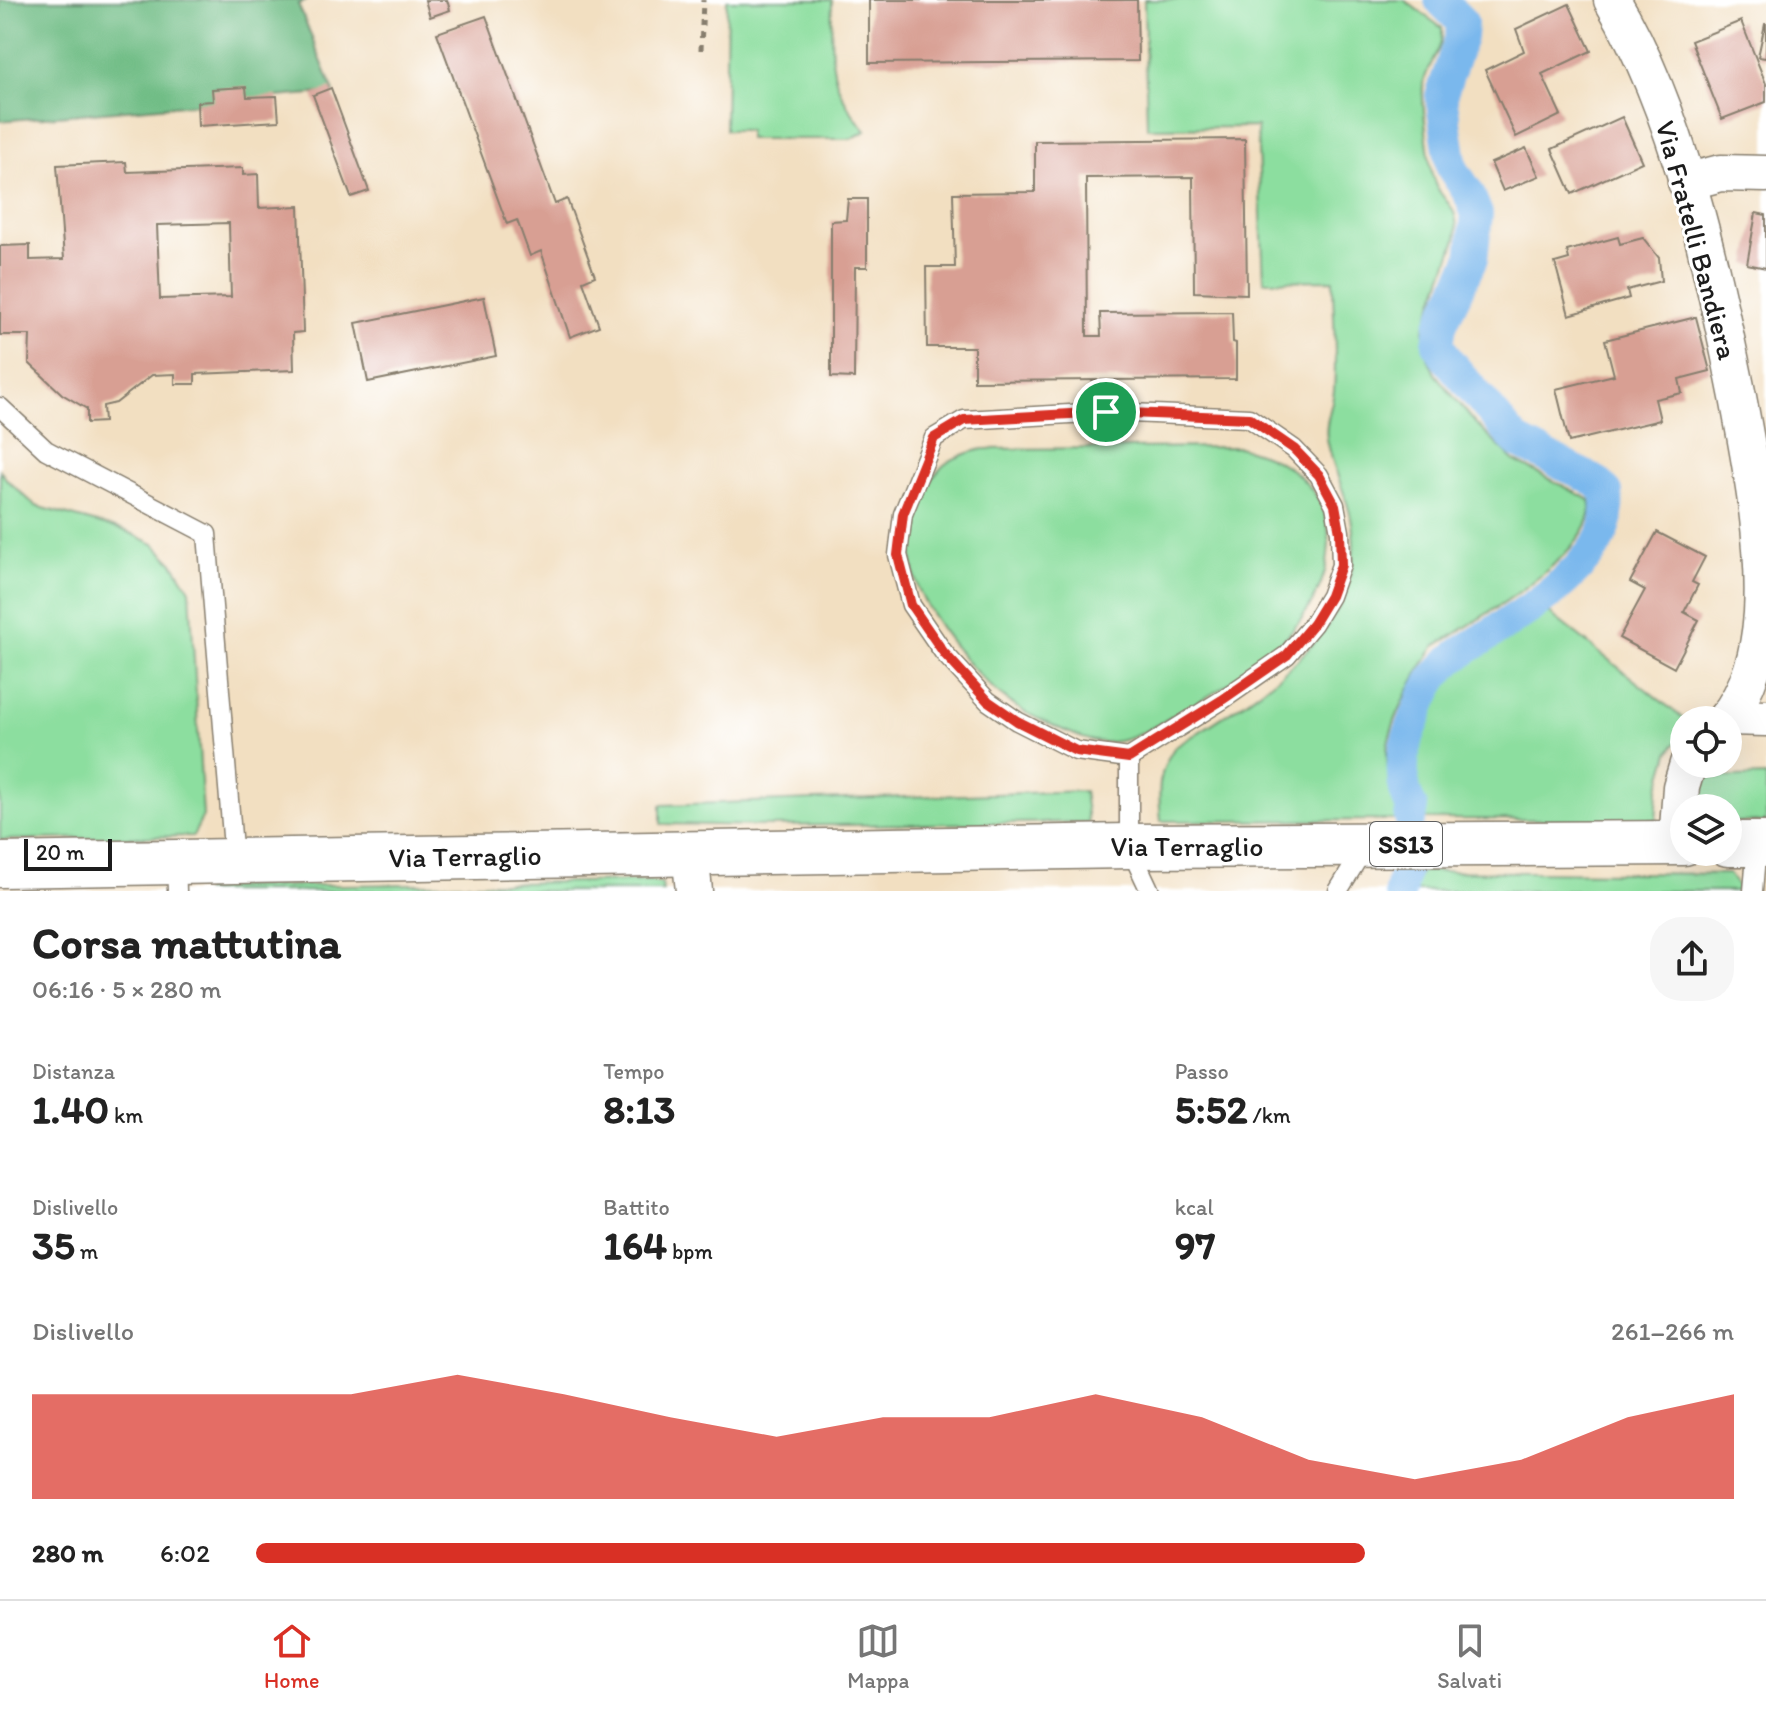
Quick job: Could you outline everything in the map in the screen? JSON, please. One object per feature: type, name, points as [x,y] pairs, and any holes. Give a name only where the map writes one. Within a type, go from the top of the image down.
[{"type":"main road","name":"Via Terraglio","points":[[0,865],[176,876],[234,860],[692,872],[1129,846],[1670,843]]},
{"type":"street","name":"Via Fratelli Bandiera","points":[[1612,0],[1656,91],[1686,182],[1719,301],[1748,451],[1762,556],[1762,614],[1747,689],[1735,706]]},
{"type":"street","points":[[1686,182],[1721,173],[1766,174]]},
{"type":"street","points":[[1742,718],[1766,718]]},
{"type":"lane","points":[[0,407],[46,450],[207,534],[234,860]]},
{"type":"lane","points":[[1106,412],[1249,418],[1294,449],[1319,475],[1335,505],[1341,565],[1330,596],[1313,624],[1287,655],[1129,758],[1076,751],[1017,721],[988,701],[944,653],[911,605],[898,555],[903,514],[934,438],[964,420],[1106,412]]},
{"type":"lane","points":[[1129,758],[1129,846],[1150,891]]},
{"type":"lane","points":[[1750,844],[1753,891]]},
{"type":"lane","points":[[1338,891],[1366,845]]},
{"type":"path","points":[[701,50],[703,0]]},
{"type":"green space","points":[[0,0],[308,0],[298,4],[334,92],[0,121]]},
{"type":"green space","points":[[727,0],[832,0],[831,39],[837,84],[866,131],[851,139],[748,139],[748,130],[725,130]]},
{"type":"green space","points":[[1144,0],[1404,0],[1442,28],[1440,44],[1425,78],[1423,102],[1433,178],[1453,210],[1457,227],[1456,239],[1424,329],[1425,351],[1435,374],[1476,424],[1513,460],[1590,500],[1589,519],[1577,540],[1557,562],[1504,603],[1435,646],[1421,668],[1399,712],[1387,751],[1389,783],[1396,785],[1402,820],[1161,821],[1160,783],[1164,766],[1174,748],[1267,686],[1321,634],[1341,603],[1352,569],[1353,531],[1326,432],[1335,376],[1333,280],[1264,281],[1257,127],[1147,128]]},
{"type":"green space","points":[[1238,447],[1283,464],[1301,478],[1317,497],[1325,513],[1328,531],[1325,573],[1297,625],[1276,647],[1227,685],[1140,734],[1112,742],[1096,741],[1023,711],[980,676],[942,629],[923,599],[913,562],[915,523],[922,499],[933,478],[952,460],[983,449]]},
{"type":"green space","points":[[0,470],[36,506],[126,531],[154,544],[173,563],[190,590],[203,816],[193,836],[0,840]]},
{"type":"green space","points":[[1548,612],[1670,708],[1670,752],[1658,790],[1656,820],[1422,819],[1423,804],[1416,787],[1414,752],[1442,686],[1471,658]]},
{"type":"green space","points":[[1766,776],[1766,822],[1742,822],[1742,794],[1697,794],[1697,786],[1702,778]]},
{"type":"green space","points":[[1084,791],[1088,822],[768,826],[661,824],[661,805]]},
{"type":"green space","points":[[1421,871],[1729,874],[1737,885],[1737,891],[1413,891]]},
{"type":"green space","points":[[649,881],[662,884],[663,891],[204,891],[204,887]]},
{"type":"building","points":[[425,0],[447,0],[450,10],[430,17]]},
{"type":"building","points":[[869,0],[1137,0],[1138,61],[869,63]]},
{"type":"building","points":[[1569,4],[1591,51],[1542,74],[1561,115],[1516,137],[1485,70],[1524,51],[1516,29]]},
{"type":"building","points":[[486,16],[555,204],[567,199],[595,276],[583,281],[599,326],[570,337],[541,251],[530,256],[517,220],[507,224],[437,33]]},
{"type":"building","points":[[1741,21],[1766,84],[1766,102],[1722,119],[1691,41]]},
{"type":"building","points":[[1766,24],[1766,58],[1758,57]]},
{"type":"building","points":[[246,87],[247,97],[277,96],[279,121],[198,126],[197,102],[213,101],[212,89]]},
{"type":"building","points":[[331,88],[369,191],[351,197],[313,95]]},
{"type":"building","points":[[1622,117],[1642,162],[1572,194],[1552,149]]},
{"type":"building","points":[[1245,139],[1247,294],[1194,292],[1193,177],[1086,178],[1087,336],[1101,336],[1100,313],[1232,312],[1236,379],[974,381],[974,347],[927,347],[926,267],[955,267],[953,193],[1035,192],[1035,141]]},
{"type":"building","points":[[1526,148],[1539,176],[1503,191],[1491,163]]},
{"type":"building","points":[[126,162],[127,172],[243,168],[243,175],[258,174],[259,208],[299,206],[303,332],[293,333],[294,370],[195,374],[195,384],[175,384],[175,374],[152,375],[116,403],[103,406],[104,422],[87,423],[87,409],[62,394],[29,363],[30,335],[0,335],[0,246],[30,245],[30,260],[64,259],[57,165]],"holes":[[[229,223],[231,297],[160,299],[157,225]]]},
{"type":"building","points":[[848,199],[867,199],[867,267],[855,267],[854,378],[831,377],[831,221],[846,220]]},
{"type":"building","points":[[1756,213],[1766,215],[1766,268],[1747,264]]},
{"type":"building","points":[[1618,237],[1620,244],[1643,238],[1659,258],[1661,281],[1627,290],[1629,298],[1569,315],[1555,263],[1569,259],[1567,251]]},
{"type":"building","points":[[484,297],[496,356],[368,382],[356,323]]},
{"type":"building","points":[[1696,317],[1710,371],[1679,379],[1682,393],[1655,399],[1660,420],[1569,442],[1556,389],[1614,375],[1605,340]]},
{"type":"building","points":[[1657,532],[1705,557],[1692,582],[1698,585],[1684,612],[1699,620],[1674,668],[1619,638],[1645,590],[1630,582]]},
{"type":"waterway","points":[[1410,818],[1412,807],[1404,782],[1404,754],[1418,711],[1434,678],[1455,657],[1562,584],[1602,536],[1607,512],[1607,493],[1597,482],[1516,441],[1438,344],[1441,325],[1472,259],[1477,214],[1469,194],[1452,168],[1441,96],[1461,37],[1462,22],[1440,0]]},
{"type":"waterway","points":[[1400,891],[1405,868]]},
{"type":"route","points":[[1106,412],[1249,418],[1294,449],[1319,475],[1335,505],[1340,532],[1341,565],[1330,596],[1313,624],[1287,655],[1129,758],[1076,751],[1017,721],[988,701],[944,653],[911,605],[898,555],[903,514],[934,438],[964,420],[1106,412]]}]
